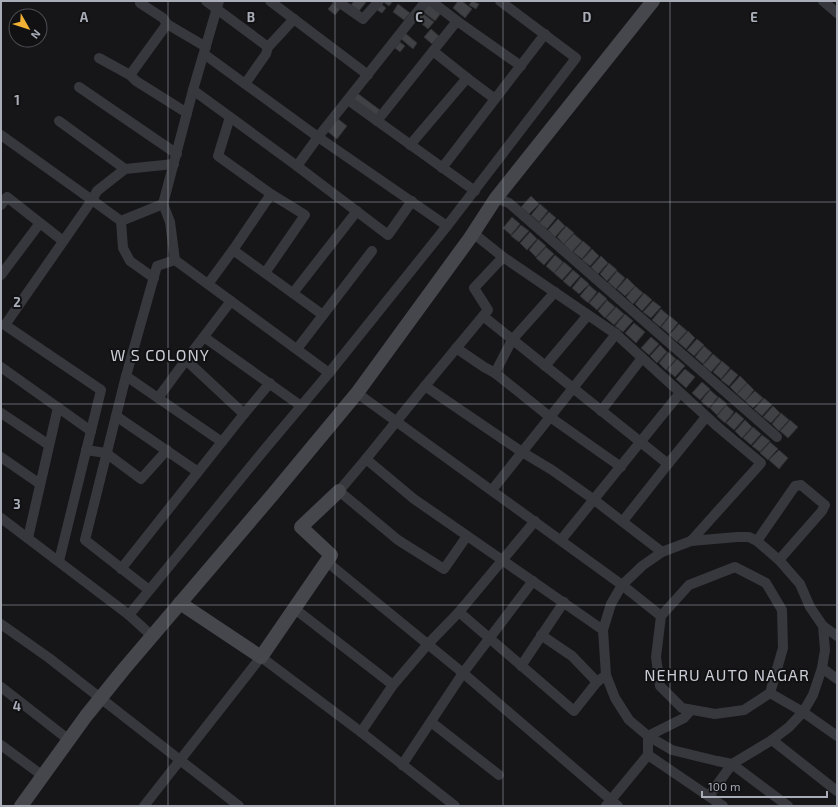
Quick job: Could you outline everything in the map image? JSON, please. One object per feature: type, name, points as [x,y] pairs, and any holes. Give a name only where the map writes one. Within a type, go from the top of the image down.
[{"type":"main road","points":[[22,806],[100,698],[357,393],[473,233],[496,198],[653,1]]},
{"type":"main road","points":[[180,603],[261,658],[331,555],[301,526],[339,491]]},
{"type":"street","points":[[206,1],[218,5],[268,47]]},
{"type":"street","points":[[270,1],[368,75]]},
{"type":"street","points":[[337,1],[363,19],[378,1]]},
{"type":"street","points":[[297,166],[318,137],[426,1]]},
{"type":"street","points":[[431,1],[520,66]]},
{"type":"street","points":[[129,615],[329,373],[447,226],[576,58],[500,1]]},
{"type":"street","points":[[823,1],[837,13]]},
{"type":"street","points":[[140,3],[163,18],[167,24],[205,51],[245,84],[318,137],[447,226]]},
{"type":"street","points":[[218,5],[193,90],[163,204],[170,222],[175,260],[329,373]]},
{"type":"street","points":[[245,84],[266,54],[268,47],[294,19]]},
{"type":"street","points":[[377,121],[457,21]]},
{"type":"street","points":[[130,75],[167,24]]},
{"type":"street","points":[[442,168],[545,34]]},
{"type":"street","points":[[433,51],[494,99]]},
{"type":"street","points":[[99,58],[130,75],[136,81],[187,114]]},
{"type":"street","points":[[410,145],[467,78]]},
{"type":"street","points":[[79,87],[175,159]]},
{"type":"street","points":[[193,90],[388,235],[412,201]]},
{"type":"street","points":[[348,100],[475,191]]},
{"type":"street","points":[[230,117],[218,156],[305,216],[265,273]]},
{"type":"street","points":[[59,121],[125,168]]},
{"type":"street","points":[[1,135],[121,221],[123,248],[130,261],[154,278]]},
{"type":"street","points":[[59,561],[101,390],[3,328],[97,191],[125,168],[175,159]]},
{"type":"street","points":[[208,284],[271,194]]},
{"type":"street","points":[[1,205],[7,197],[63,242]]},
{"type":"street","points":[[496,198],[509,203],[777,437]]},
{"type":"street","points":[[121,221],[163,204]]},
{"type":"street","points":[[293,293],[357,212]]},
{"type":"street","points":[[1,275],[40,223]]},
{"type":"street","points":[[473,233],[503,257],[616,334],[706,417],[761,463],[691,541]]},
{"type":"street","points":[[233,250],[323,315]]},
{"type":"street","points":[[296,349],[372,251]]},
{"type":"street","points":[[467,536],[444,569],[398,540],[339,491],[488,310],[474,288],[503,257]]},
{"type":"street","points":[[143,270],[175,260]]},
{"type":"street","points":[[149,590],[85,540],[126,376],[157,266]]},
{"type":"street","points":[[495,373],[512,340],[555,292]]},
{"type":"street","points":[[158,398],[231,301]]},
{"type":"street","points":[[545,366],[588,315]]},
{"type":"street","points":[[483,316],[668,464]]},
{"type":"street","points":[[492,490],[616,334]]},
{"type":"street","points":[[204,337],[301,406]]},
{"type":"street","points":[[456,348],[495,373],[550,417],[621,467]]},
{"type":"street","points":[[601,411],[642,358]]},
{"type":"street","points":[[186,360],[244,414]]},
{"type":"street","points":[[1,367],[91,431]]},
{"type":"street","points":[[126,376],[222,442]]},
{"type":"street","points":[[121,569],[244,414],[270,384]]},
{"type":"street","points":[[425,386],[522,452],[552,470],[593,499],[662,552]]},
{"type":"street","points":[[357,393],[561,540],[661,616]]},
{"type":"street","points":[[561,540],[680,393]]},
{"type":"street","points":[[28,538],[58,407]]},
{"type":"street","points":[[1,413],[49,445]]},
{"type":"street","points":[[116,416],[198,472]]},
{"type":"street","points":[[623,522],[706,417]]},
{"type":"street","points":[[86,450],[106,453],[141,479],[167,450]]},
{"type":"street","points":[[1,457],[40,484]]},
{"type":"street","points":[[366,459],[414,499],[603,630]]},
{"type":"street","points":[[757,541],[795,486],[801,485],[825,505],[822,512],[779,560]]},
{"type":"street","points":[[1,518],[129,615],[152,636]]},
{"type":"street","points":[[361,732],[393,685],[428,644],[459,612],[535,521]]},
{"type":"street","points":[[788,806],[732,764],[672,750],[648,736],[629,720],[615,698],[606,675],[603,630],[610,604],[622,585],[642,566],[662,552],[691,541],[749,537],[757,541],[779,560],[800,584],[810,607],[823,626],[837,636]]},
{"type":"street","points":[[327,562],[463,673],[612,804],[648,755],[648,736]]},
{"type":"street","points":[[735,567],[766,583],[782,610],[783,648],[770,693],[744,710],[715,714],[682,708],[660,686],[656,657],[661,616],[689,585],[735,567]]},
{"type":"street","points":[[402,765],[463,673],[533,581]]},
{"type":"street","points":[[521,666],[564,602]]},
{"type":"street","points":[[295,608],[393,685]]},
{"type":"street","points":[[459,612],[574,711],[597,682],[606,675]]},
{"type":"street","points":[[1,624],[49,658],[239,806]]},
{"type":"street","points":[[708,796],[732,764],[772,740],[789,727],[803,712],[813,695],[822,668],[825,650],[823,626]]},
{"type":"street","points":[[541,635],[572,656],[597,682]]},
{"type":"street","points":[[144,806],[261,658],[361,732],[455,806]]},
{"type":"street","points":[[822,668],[837,680]]},
{"type":"street","points":[[1,687],[69,740]]},
{"type":"street","points":[[770,693],[803,712],[837,736]]},
{"type":"street","points":[[648,736],[684,718],[691,710]]},
{"type":"street","points":[[431,722],[500,775]]},
{"type":"street","points":[[772,740],[837,791]]},
{"type":"street","points":[[1,745],[43,776]]},
{"type":"street","points":[[648,755],[724,806]]},
{"type":"building","points":[[354,1],[367,1],[359,11],[351,5]]},
{"type":"building","points":[[382,1],[393,1],[389,6]]},
{"type":"building","points":[[458,1],[462,1],[472,9],[465,18],[453,8]]},
{"type":"building","points":[[472,1],[479,4],[476,9],[469,5]]},
{"type":"building","points":[[333,3],[340,9],[335,15],[328,9]]},
{"type":"building","points":[[428,3],[441,13],[435,21],[422,11]]},
{"type":"building","points":[[381,4],[386,8],[382,13],[377,10]]},
{"type":"building","points":[[398,4],[410,13],[404,20],[393,12]]},
{"type":"building","points":[[421,12],[434,22],[428,29],[415,18]]},
{"type":"building","points":[[431,29],[439,36],[432,44],[424,37]]},
{"type":"building","points":[[405,33],[417,43],[413,49],[400,38]]},
{"type":"building","points":[[400,42],[405,46],[400,52],[395,48]]},
{"type":"building","points":[[357,93],[380,110],[375,117],[352,99]]},
{"type":"building","points":[[337,118],[347,126],[337,139],[327,131]]},
{"type":"building","points":[[531,196],[539,204],[529,214],[521,207]]},
{"type":"building","points":[[540,204],[548,211],[539,222],[531,215]]},
{"type":"building","points":[[549,212],[556,218],[547,229],[539,223]]},
{"type":"building","points":[[512,217],[520,224],[511,235],[503,228]]},
{"type":"building","points":[[558,219],[565,226],[555,237],[548,230]]},
{"type":"building","points":[[521,225],[529,231],[519,242],[511,236]]},
{"type":"building","points":[[566,226],[574,233],[564,244],[557,237]]},
{"type":"building","points":[[530,232],[537,239],[527,250],[520,243]]},
{"type":"building","points":[[574,234],[582,241],[572,252],[564,244]]},
{"type":"building","points":[[538,239],[546,246],[536,257],[529,250]]},
{"type":"building","points":[[583,241],[591,248],[582,259],[573,252]]},
{"type":"building","points":[[546,247],[554,254],[544,265],[536,258]]},
{"type":"building","points":[[592,249],[599,256],[590,266],[582,260]]},
{"type":"building","points":[[555,255],[563,262],[554,273],[546,266]]},
{"type":"building","points":[[601,256],[608,263],[598,274],[591,267]]},
{"type":"building","points":[[564,262],[572,269],[562,280],[554,273]]},
{"type":"building","points":[[609,263],[617,270],[607,281],[600,274]]},
{"type":"building","points":[[573,270],[580,276],[570,287],[563,281]]},
{"type":"building","points":[[617,271],[625,278],[616,289],[608,282]]},
{"type":"building","points":[[581,277],[589,284],[579,294],[572,288]]},
{"type":"building","points":[[627,278],[635,286],[625,296],[617,289]]},
{"type":"building","points":[[589,285],[597,292],[588,303],[580,296]]},
{"type":"building","points":[[635,286],[643,293],[633,304],[626,297]]},
{"type":"building","points":[[599,292],[607,299],[597,310],[589,303]]},
{"type":"building","points":[[644,293],[652,300],[642,311],[635,304]]},
{"type":"building","points":[[607,300],[615,307],[605,318],[598,311]]},
{"type":"building","points":[[653,301],[661,307],[651,318],[643,312]]},
{"type":"building","points":[[616,307],[624,314],[614,325],[606,318]]},
{"type":"building","points":[[661,309],[669,316],[660,327],[652,320]]},
{"type":"building","points":[[625,314],[633,321],[623,332],[615,326]]},
{"type":"building","points":[[670,316],[678,323],[669,334],[661,327]]},
{"type":"building","points":[[634,323],[645,332],[636,343],[625,333]]},
{"type":"building","points":[[679,324],[687,331],[677,342],[669,335]]},
{"type":"building","points":[[688,331],[695,338],[686,349],[678,342]]},
{"type":"building","points":[[651,337],[659,344],[649,355],[641,348]]},
{"type":"building","points":[[697,339],[704,345],[694,356],[687,350]]},
{"type":"building","points":[[660,345],[667,352],[657,363],[650,356]]},
{"type":"building","points":[[704,346],[712,353],[703,364],[695,357]]},
{"type":"building","points":[[668,352],[676,359],[666,370],[659,363]]},
{"type":"building","points":[[713,354],[721,361],[711,372],[703,365]]},
{"type":"building","points":[[677,359],[685,366],[675,377],[667,370]]},
{"type":"building","points":[[722,361],[730,368],[721,379],[713,372]]},
{"type":"building","points":[[685,369],[695,377],[686,388],[676,379]]},
{"type":"building","points":[[731,369],[738,375],[729,386],[721,380]]},
{"type":"building","points":[[740,376],[747,383],[737,394],[730,387]]},
{"type":"building","points":[[702,382],[710,389],[700,400],[692,393]]},
{"type":"building","points":[[747,383],[754,390],[745,401],[737,394]]},
{"type":"building","points":[[710,390],[718,397],[709,408],[701,401]]},
{"type":"building","points":[[755,391],[763,398],[753,408],[745,401]]},
{"type":"building","points":[[719,397],[727,404],[717,415],[710,408]]},
{"type":"building","points":[[764,398],[772,405],[762,416],[754,409]]},
{"type":"building","points":[[726,405],[734,412],[725,423],[717,416]]},
{"type":"building","points":[[773,406],[780,413],[771,423],[763,417]]},
{"type":"building","points":[[736,412],[744,419],[734,430],[726,423]]},
{"type":"building","points":[[781,413],[789,420],[779,431],[772,424]]},
{"type":"building","points":[[745,420],[752,427],[742,438],[735,431]]},
{"type":"building","points":[[790,420],[798,427],[788,438],[780,431]]},
{"type":"building","points":[[753,427],[761,434],[751,445],[743,438]]},
{"type":"building","points":[[762,435],[770,441],[760,452],[752,446]]},
{"type":"building","points":[[770,442],[778,449],[768,460],[760,453]]},
{"type":"building","points":[[779,450],[788,458],[779,469],[769,460]]},
{"type":"district","name":"W S COLONY","points":[[160,355]]},
{"type":"district","name":"NEHRU AUTO NAGAR","points":[[727,675]]}]
